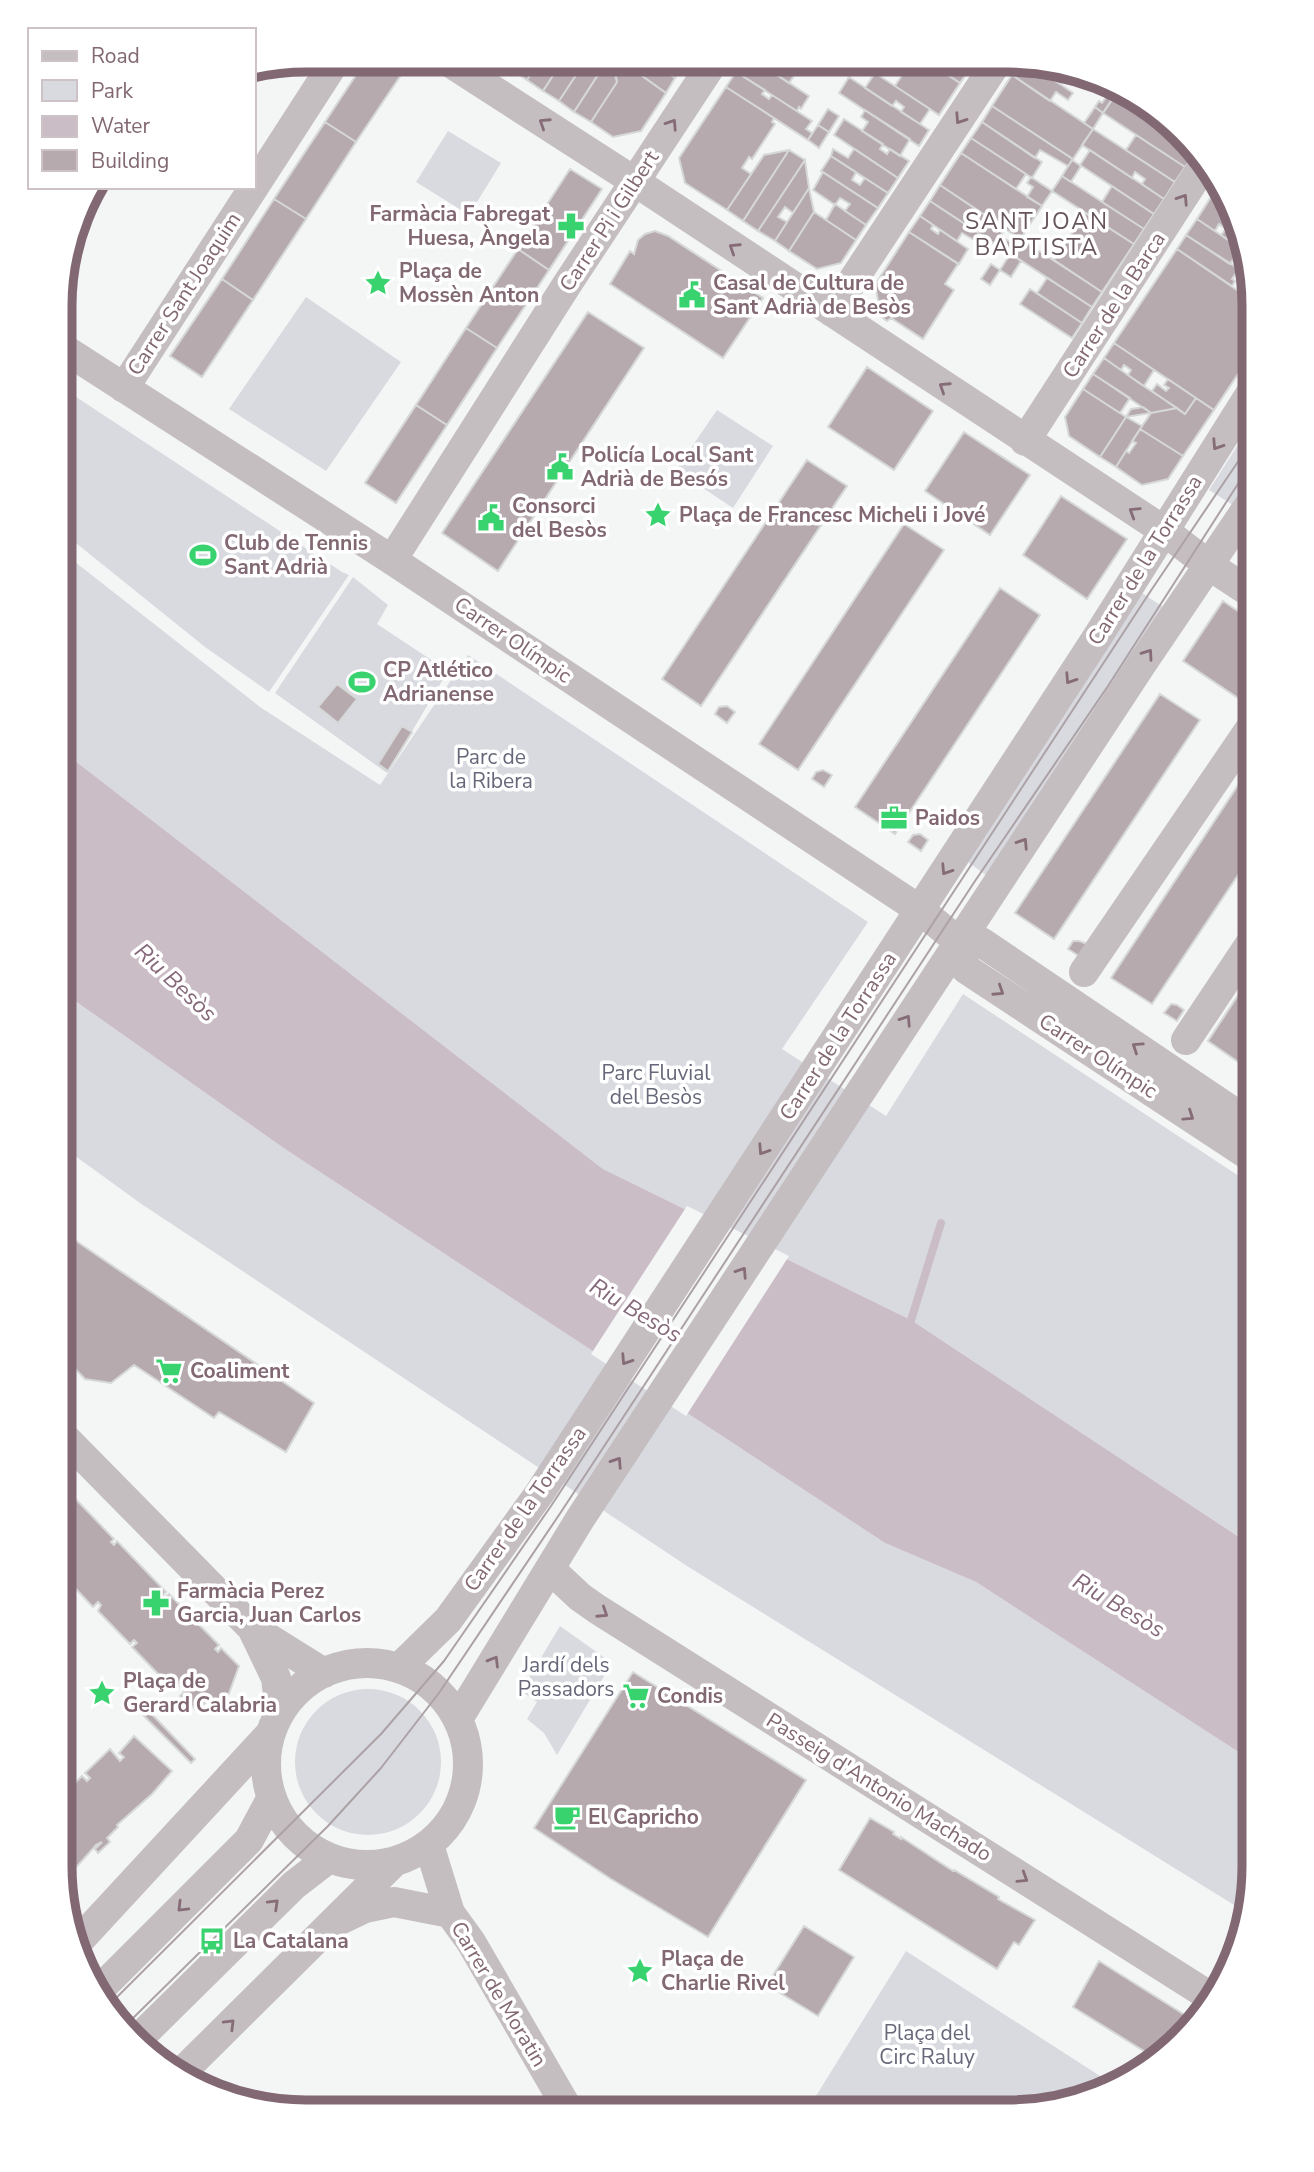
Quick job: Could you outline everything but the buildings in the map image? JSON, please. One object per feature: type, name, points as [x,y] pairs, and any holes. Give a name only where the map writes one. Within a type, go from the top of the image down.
[{"type":"street","name":"Carrer Sant Joaquim","points":[[256,184],[328,72]]},
{"type":"street","points":[[465,72],[1163,530],[1242,587]]},
{"type":"street","name":"Carrer Pi i Gilbert","points":[[391,560],[707,72]]},
{"type":"street","points":[[832,312],[990,72]]},
{"type":"street","name":"Carrer de la Barca","points":[[1025,441],[1200,172]]},
{"type":"street","name":"Carrer Sant Joaquim","points":[[124,388],[253,189]]},
{"type":"street","name":"Carrer Olímpic","points":[[72,354],[391,560],[920,910],[958,942],[966,969],[1242,1151]]},
{"type":"street","name":"Carrer de la Torrassa","points":[[399,1668],[448,1620],[538,1494],[1098,636],[1242,407]]},
{"type":"street","points":[[458,1719],[580,1519],[1141,664],[1242,517]]},
{"type":"street","points":[[1084,972],[1242,741]]},
{"type":"street","name":"Carrer Olímpic","points":[[958,942],[981,942],[1242,1118]]},
{"type":"street","points":[[1186,1040],[1242,956]]},
{"type":"street","points":[[72,1445],[252,1628],[324,1673]]},
{"type":"street","name":"Passeig d'Antonio Machado","points":[[550,1569],[597,1609],[1204,1993]]},
{"type":"street","points":[[83,1936],[275,1723],[295,1693],[324,1673],[340,1666],[370,1663],[399,1668],[423,1679],[443,1697],[458,1719],[467,1745],[469,1773],[462,1801],[449,1825],[429,1845],[412,1855],[394,1862],[361,1866],[330,1858],[305,1844],[288,1828],[271,1799],[265,1767],[275,1723],[276,1678],[252,1628]]},
{"type":"street","points":[[104,1985],[249,1840],[271,1799]]},
{"type":"street","name":"Carrer de Moratin","points":[[429,1845],[450,1913],[471,1942],[563,2100]]},
{"type":"street","points":[[143,2034],[294,1885],[330,1858]]},
{"type":"street","points":[[187,2068],[394,1862]]},
{"type":"street","name":"Carrer de Moratin","points":[[332,1924],[365,1908],[394,1902],[450,1913]]},
{"type":"green space","points":[[448,131],[501,163],[469,215],[416,182]]},
{"type":"green space","points":[[306,297],[401,362],[326,471],[229,409]]},
{"type":"green space","name":"Club de Tennis Sant Adrià","points":[[72,394],[349,575],[269,692],[205,647],[72,540]]},
{"type":"green space","points":[[717,410],[773,446],[733,508],[676,470]]},
{"type":"green space","points":[[1242,439],[1242,498],[1236,507],[1209,490]]},
{"type":"green space","name":"Parc Fluvial del Besòs","points":[[72,560],[260,707],[380,785],[468,655],[868,922],[782,1049],[886,1116],[963,994],[1242,1178],[1242,1539],[911,1320],[603,1169],[72,759]]},
{"type":"green space","name":"CP Atlético Adrianense","points":[[353,577],[388,605],[377,624],[448,671],[387,773],[275,693]]},
{"type":"green space","points":[[1142,593],[1168,610],[990,878],[965,860]]},
{"type":"green space","points":[[72,999],[285,1149],[885,1543],[976,1582],[1242,1754],[1242,1881],[1239,1908],[687,1566],[140,1203],[72,1154]]},
{"type":"green space","name":"Jardí dels Passadors","points":[[560,1626],[612,1663],[557,1755],[544,1733],[527,1719],[537,1702],[521,1691]]},
{"type":"green space","points":[[368,1689],[396,1694],[420,1710],[436,1734],[441,1762],[436,1790],[420,1814],[396,1830],[368,1835],[340,1830],[316,1814],[300,1790],[295,1762],[300,1734],[316,1710],[340,1694]]},
{"type":"green space","name":"Plaça del Circ Raluy","points":[[906,1951],[1104,2079],[1054,2096],[1023,2100],[813,2100]]},
{"type":"water","name":"Riu Besòs","points":[[72,759],[603,1169],[911,1320],[1242,1539],[1242,1754],[976,1582],[885,1543],[285,1149],[72,999]]},
{"type":"pier","points":[[687,1206],[789,1256],[686,1416],[591,1354]]},
{"type":"waterway","points":[[908,1330],[941,1223]]},
{"type":"tram line","points":[[114,2000],[381,1734],[444,1661],[551,1506],[1242,456]]},
{"type":"tram line","points":[[130,2021],[328,1826],[381,1768],[439,1693],[561,1512],[975,881],[1108,686],[1242,478]]},
{"type":"place","name":"Farmàcia Fabregat Huesa, Àngela","points":[[571,226]]},
{"type":"place","name":"Plaça de Mossèn Anton","points":[[378,283]]},
{"type":"place","name":"Casal de Cultura de Sant Adrià de Besòs","points":[[692,295]]},
{"type":"place","name":"Policía Local Sant Adrià de Besós","points":[[560,467]]},
{"type":"place","name":"Plaça de Francesc Micheli i Jové","points":[[658,515]]},
{"type":"place","name":"Consorci del Besòs","points":[[491,518]]},
{"type":"place","name":"Club de Tennis Sant Adrià","points":[[203,555]]},
{"type":"place","name":"CP Atlético Adrianense","points":[[362,682]]},
{"type":"place","name":"Paidos","points":[[894,818]]},
{"type":"place","name":"Coaliment","points":[[169,1371]]},
{"type":"place","name":"Farmàcia Perez Garcia, Juan Carlos","points":[[156,1603]]},
{"type":"place","name":"Plaça de Gerard Calabria","points":[[102,1693]]},
{"type":"place","name":"Condis","points":[[636,1696]]},
{"type":"place","name":"El Capricho","points":[[567,1817]]},
{"type":"place","name":"La Catalana","points":[[212,1941]]},
{"type":"place","name":"Plaça de Charlie Rivel","points":[[640,1971]]},
{"type":"district","name":"SANT JOAN BAPTISTA","points":[[1037,234]]},
{"type":"park label","name":"Parc de la Ribera","points":[[491,769]]}]
